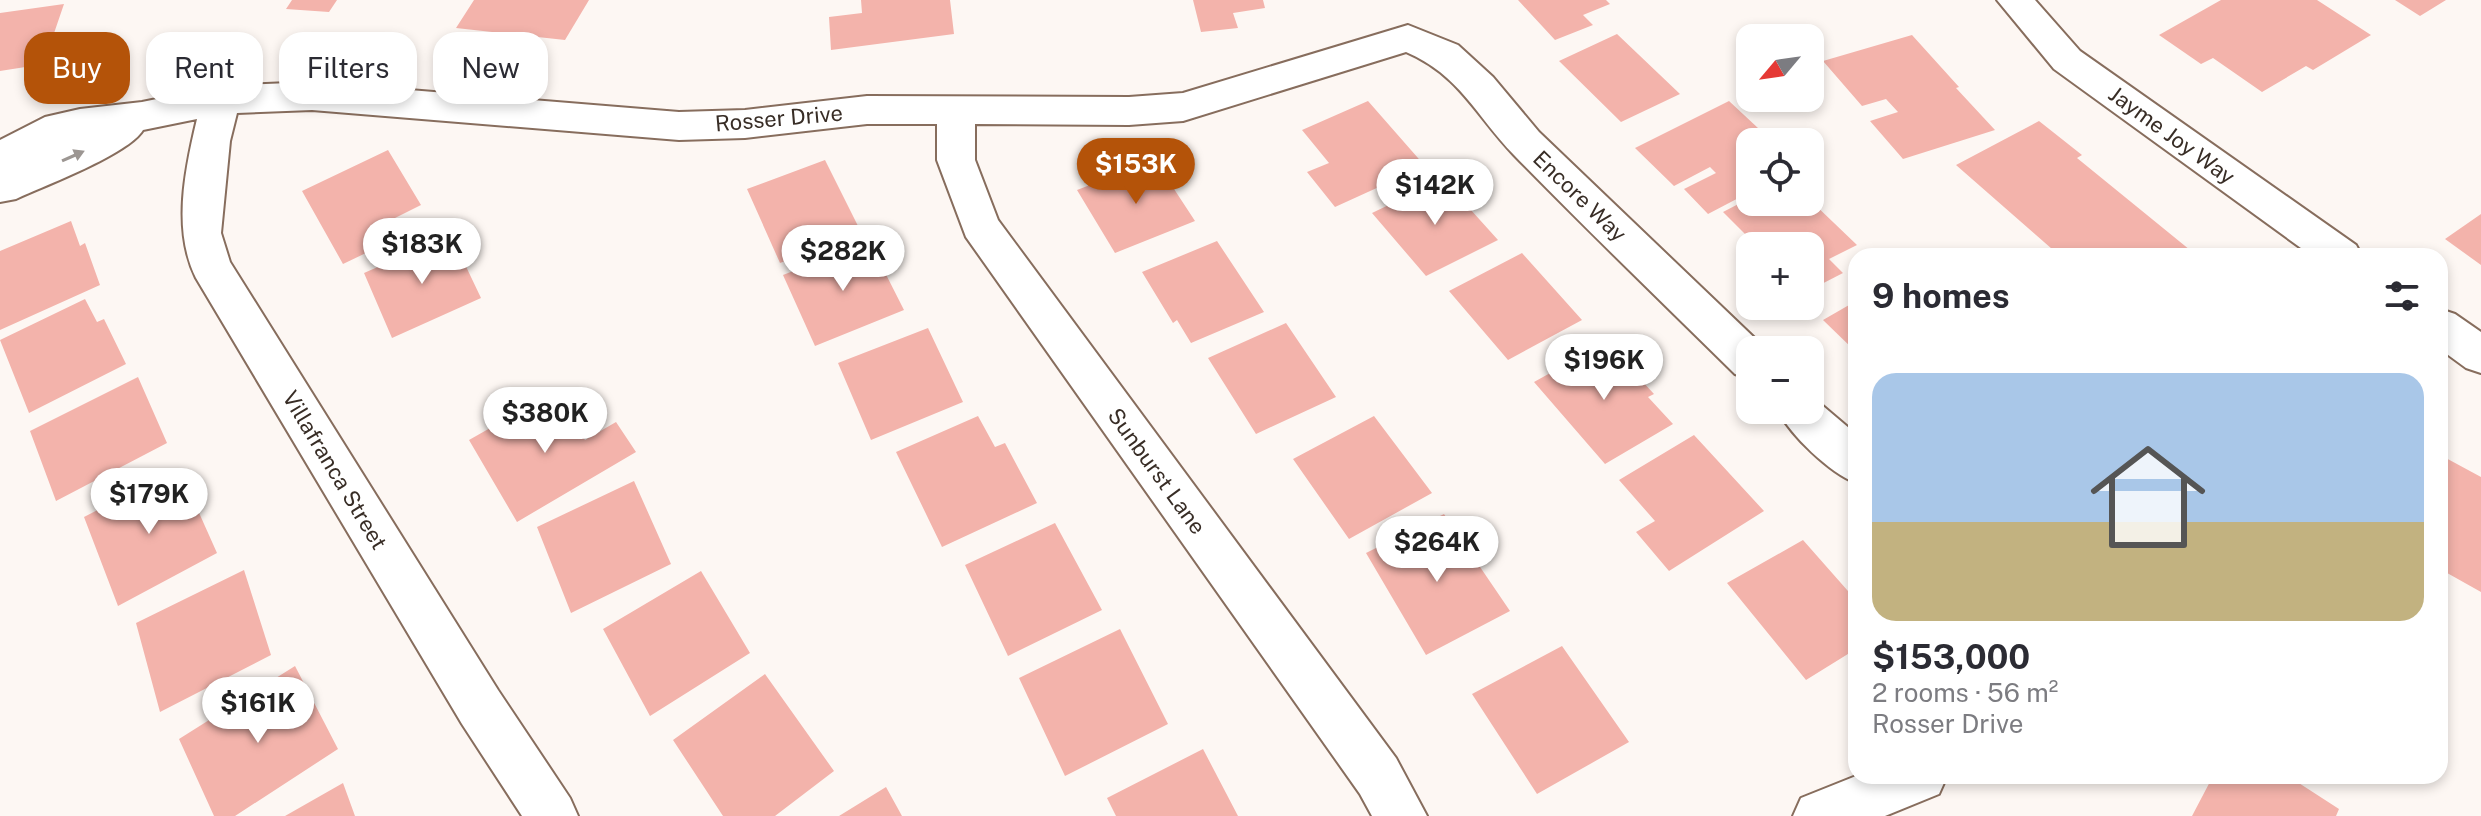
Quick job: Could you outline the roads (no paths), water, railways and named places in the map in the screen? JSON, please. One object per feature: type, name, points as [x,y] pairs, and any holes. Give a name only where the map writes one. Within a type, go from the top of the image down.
[{"type":"street","name":"Jayme Joy Way","points":[[2015,0],[2067,60],[2331,248]]},
{"type":"street","name":"Rosser Drive","points":[[263,98],[312,96],[679,126],[745,124],[867,110],[1129,111],[1183,107],[1408,38]]},
{"type":"street","name":"Encore Way","points":[[1408,38],[1445,54],[1471,79],[1525,142],[1736,347]]},
{"type":"street","name":"Rosser Drive","points":[[0,178],[93,147],[142,116],[201,104]]},
{"type":"street","name":"Villafranca Street","points":[[220,104],[211,141],[201,233],[211,266],[480,707],[552,816]]},
{"type":"street","name":"Sunburst Lane","points":[[956,111],[956,160],[980,226],[1378,776],[1401,816]]},
{"type":"street","points":[[2448,332],[2481,355]]},
{"type":"street","points":[[1815,424],[1848,455]]},
{"type":"street","points":[[1819,816],[1901,784]]}]
